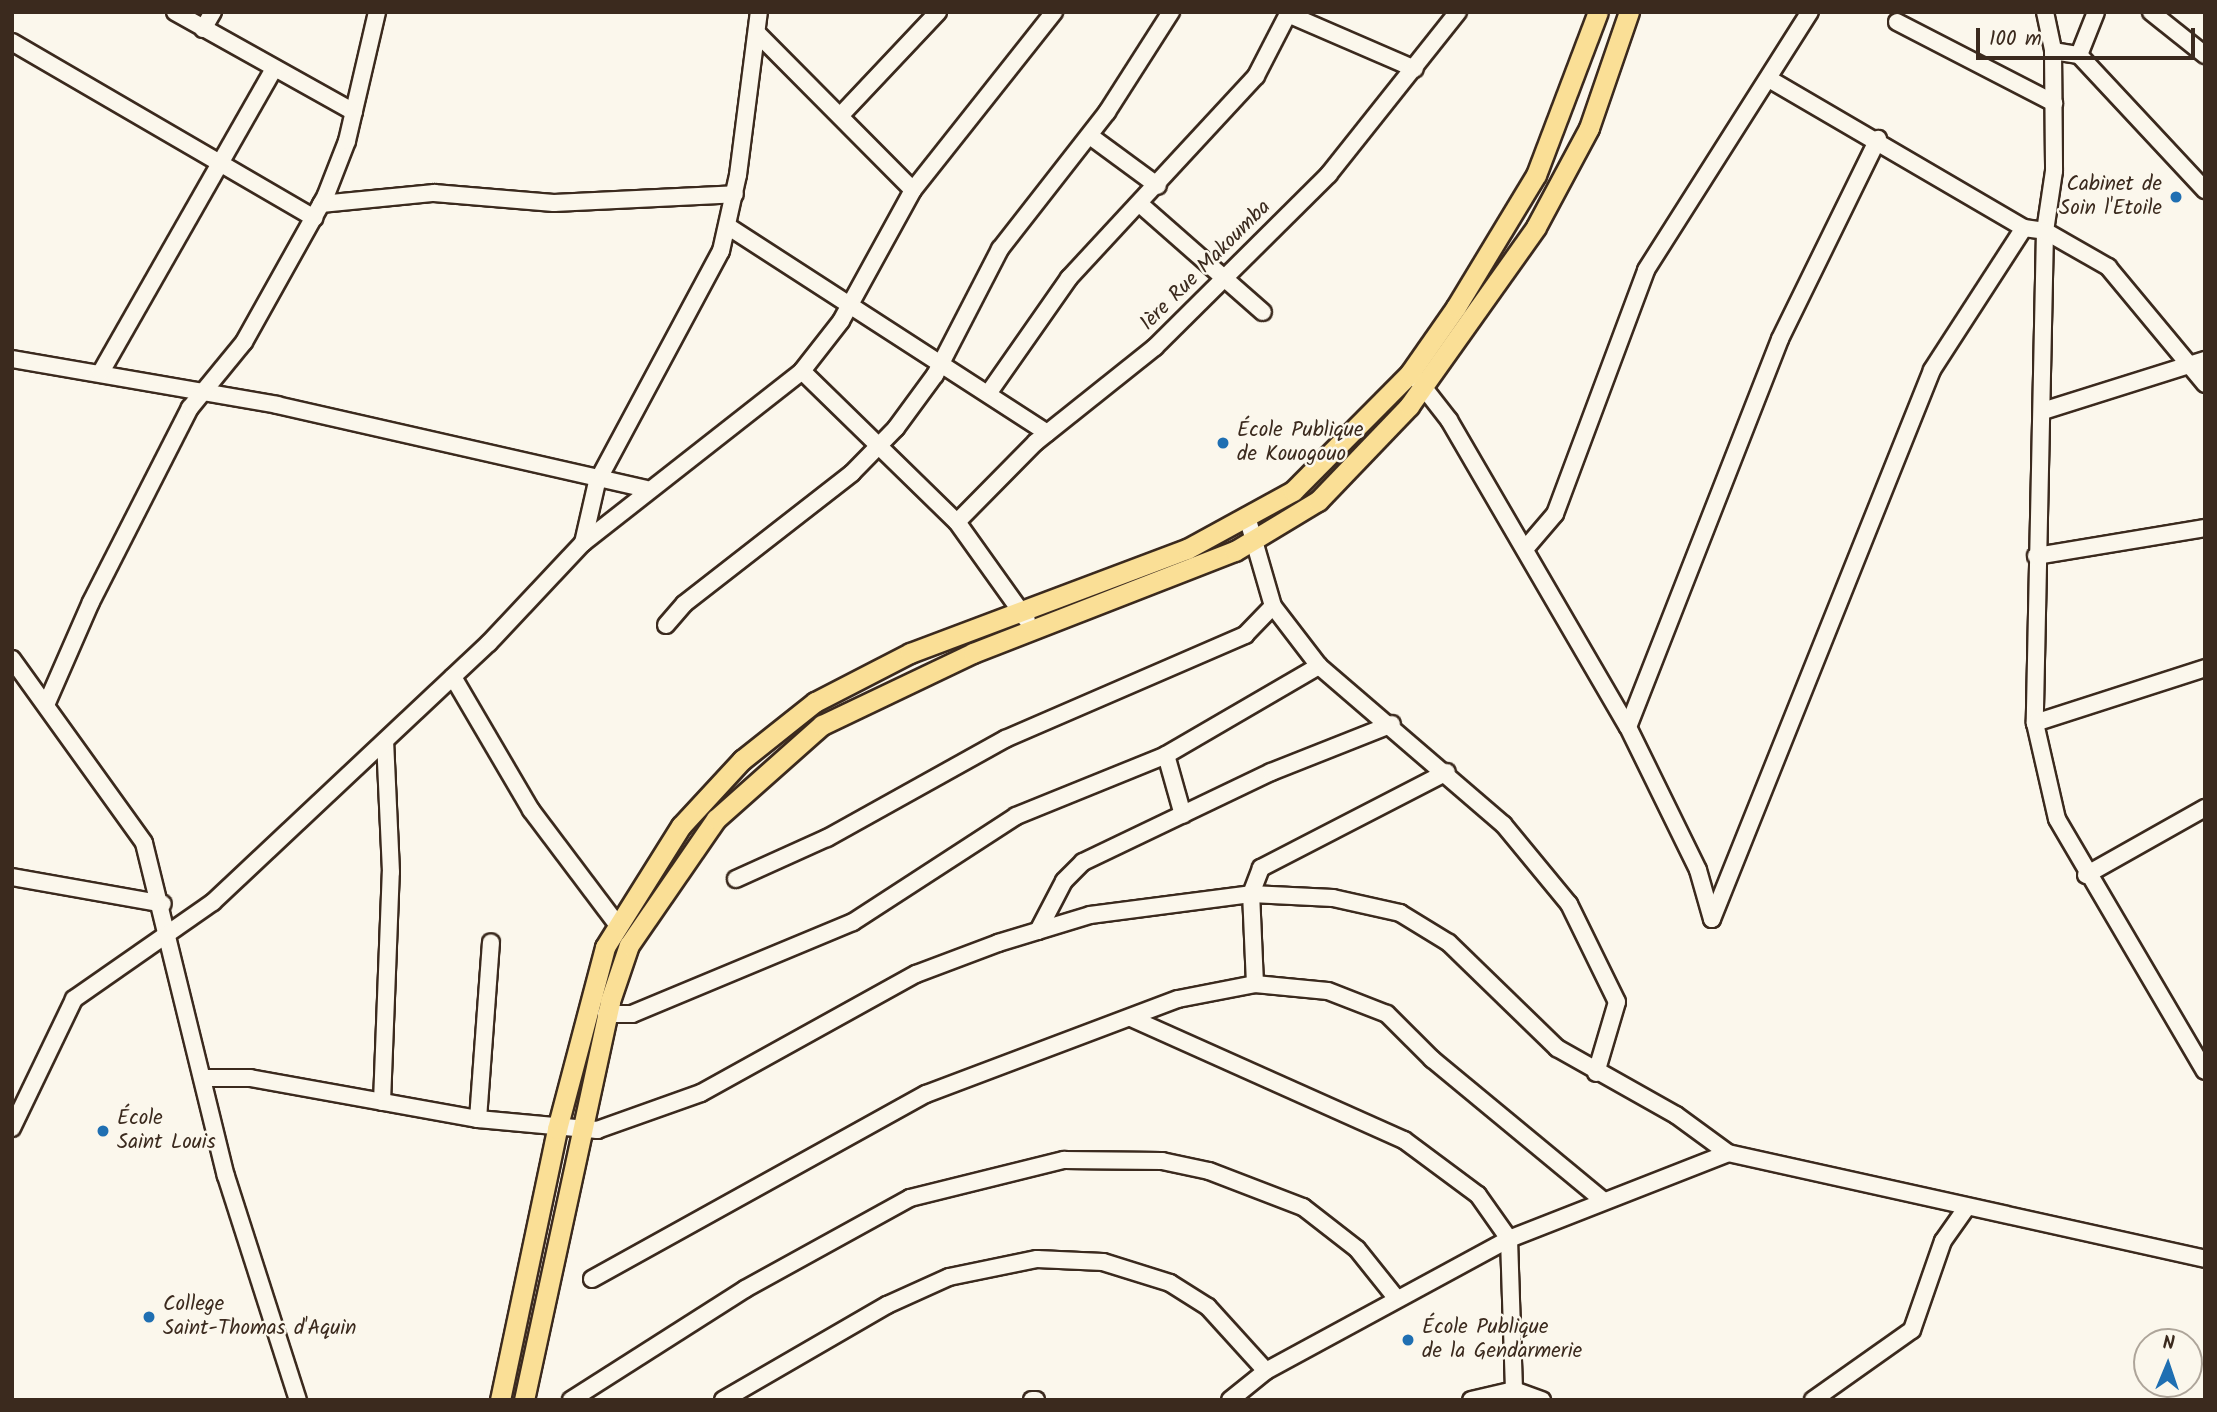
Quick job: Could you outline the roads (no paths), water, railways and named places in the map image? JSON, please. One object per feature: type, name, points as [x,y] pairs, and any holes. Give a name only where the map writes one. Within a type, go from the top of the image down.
[{"type":"main road","points":[[500,1400],[521,1324],[558,1129],[592,991],[617,924],[681,826],[742,760],[815,702],[910,653],[1023,611],[1248,520],[1302,484],[1409,373],[1536,175],[1598,12]]},
{"type":"main road","points":[[524,1400],[545,1323],[580,1127],[607,1014],[629,945],[657,899],[716,818],[761,774],[822,725],[894,688],[1256,542],[1318,500],[1425,386],[1502,279],[1564,177],[1589,128],[1629,12]]},
{"type":"street","points":[[175,12],[273,70],[354,112]]},
{"type":"street","points":[[203,29],[214,12]]},
{"type":"street","points":[[46,705],[91,602],[201,391],[244,342],[318,211],[354,112],[377,12]]},
{"type":"street","points":[[583,543],[597,482],[674,331],[716,267],[729,227],[735,194],[758,34],[758,12]]},
{"type":"street","points":[[840,116],[938,12]]},
{"type":"street","points":[[12,1128],[74,999],[213,902],[453,677],[583,543],[646,489],[802,371],[852,303],[913,190],[1054,12]]},
{"type":"street","points":[[666,625],[877,448],[942,361],[1000,249],[1090,136],[1171,12]]},
{"type":"street","name":"1ère Rue Makoumba","points":[[957,523],[1046,433],[1155,346],[1329,174],[1458,12]]},
{"type":"street","points":[[1525,549],[1559,503],[1646,270],[1810,12]]},
{"type":"street","points":[[2045,12],[2053,51],[2054,103],[2045,231],[2046,410],[2036,556],[2035,723],[2057,819],[2086,875],[2205,1071]]},
{"type":"street","points":[[2079,55],[2096,12]]},
{"type":"street","points":[[2151,12],[2205,55]]},
{"type":"street","points":[[990,391],[1045,306],[1141,205],[1256,76],[1289,13],[1415,69]]},
{"type":"street","points":[[1897,22],[2054,103]]},
{"type":"street","points":[[758,34],[913,190]]},
{"type":"street","points":[[12,42],[220,161],[318,211],[434,193],[554,203],[735,194]]},
{"type":"street","points":[[2053,51],[2079,55],[2205,190]]},
{"type":"street","points":[[101,372],[273,70]]},
{"type":"street","points":[[1769,79],[1878,139],[2024,228],[2045,231],[2125,282],[2198,362],[2205,384]]},
{"type":"street","points":[[1090,136],[1158,186]]},
{"type":"street","points":[[1628,727],[1780,339],[1878,139]]},
{"type":"street","points":[[1141,205],[1263,312]]},
{"type":"street","points":[[729,227],[990,391],[1046,433]]},
{"type":"street","points":[[1409,373],[1425,386],[1525,549],[1628,727],[1698,870],[1712,919],[1932,370],[2024,228]]},
{"type":"street","points":[[12,359],[201,391],[597,482],[646,489]]},
{"type":"street","points":[[2046,410],[2198,362]]},
{"type":"street","points":[[802,371],[877,448],[957,523],[1023,611],[1032,632]]},
{"type":"street","points":[[1248,520],[1273,606],[1319,666],[1447,772],[1550,879],[1608,975],[1615,1018],[1595,1073]]},
{"type":"street","points":[[2036,556],[2205,528]]},
{"type":"street","points":[[736,879],[827,838],[1005,739],[1245,635],[1273,606]]},
{"type":"street","points":[[12,659],[138,833],[163,904],[226,1176],[298,1400]]},
{"type":"street","points":[[607,1014],[632,1014],[853,922],[1016,816],[1166,755],[1319,666]]},
{"type":"street","points":[[2035,723],[2205,668]]},
{"type":"street","points":[[453,677],[531,810],[617,924]]},
{"type":"street","points":[[1038,930],[1072,870],[1183,816],[1392,724]]},
{"type":"street","points":[[382,1102],[391,872],[385,741]]},
{"type":"street","points":[[1166,755],[1183,816]]},
{"type":"street","points":[[1255,984],[1251,894],[1261,868],[1276,856],[1447,772]]},
{"type":"street","points":[[2086,875],[2205,808]]},
{"type":"street","points":[[12,877],[163,904]]},
{"type":"street","points":[[203,1078],[250,1078],[478,1119],[558,1129],[635,1120],[701,1093],[916,974],[1038,930],[1090,915],[1251,894],[1333,898],[1400,913],[1450,943],[1557,1048],[1595,1073],[1676,1115],[1728,1153],[2205,1259]]},
{"type":"street","points":[[478,1119],[491,942]]},
{"type":"street","points":[[592,1279],[926,1094],[1213,988],[1255,984],[1328,991],[1387,1014],[1432,1059],[1601,1199]]},
{"type":"street","points":[[1131,1018],[1404,1140],[1478,1195],[1509,1239],[1514,1390]]},
{"type":"street","points":[[1230,1400],[1266,1371],[1509,1239],[1601,1199],[1728,1153]]},
{"type":"street","points":[[571,1400],[745,1289],[910,1198],[1065,1160],[1162,1161],[1209,1171],[1290,1202],[1357,1249],[1397,1299]]},
{"type":"street","points":[[1813,1400],[1912,1330],[1944,1241],[1967,1207]]},
{"type":"street","points":[[723,1400],[887,1305],[949,1277],[1037,1259],[1103,1262],[1170,1283],[1208,1307],[1266,1371]]},
{"type":"street","points":[[1471,1400],[1514,1390],[1542,1400]]},
{"type":"place","name":"Cabinet de Soin l'Etoile","points":[[2176,197]]},
{"type":"place","name":"École Publique de Kouogouo","points":[[1223,443]]},
{"type":"place","name":"École Saint Louis","points":[[103,1131]]},
{"type":"place","name":"College Saint-Thomas d'Aquin","points":[[149,1317]]},
{"type":"place","name":"École Publique de la Gendarmerie","points":[[1408,1340]]}]
